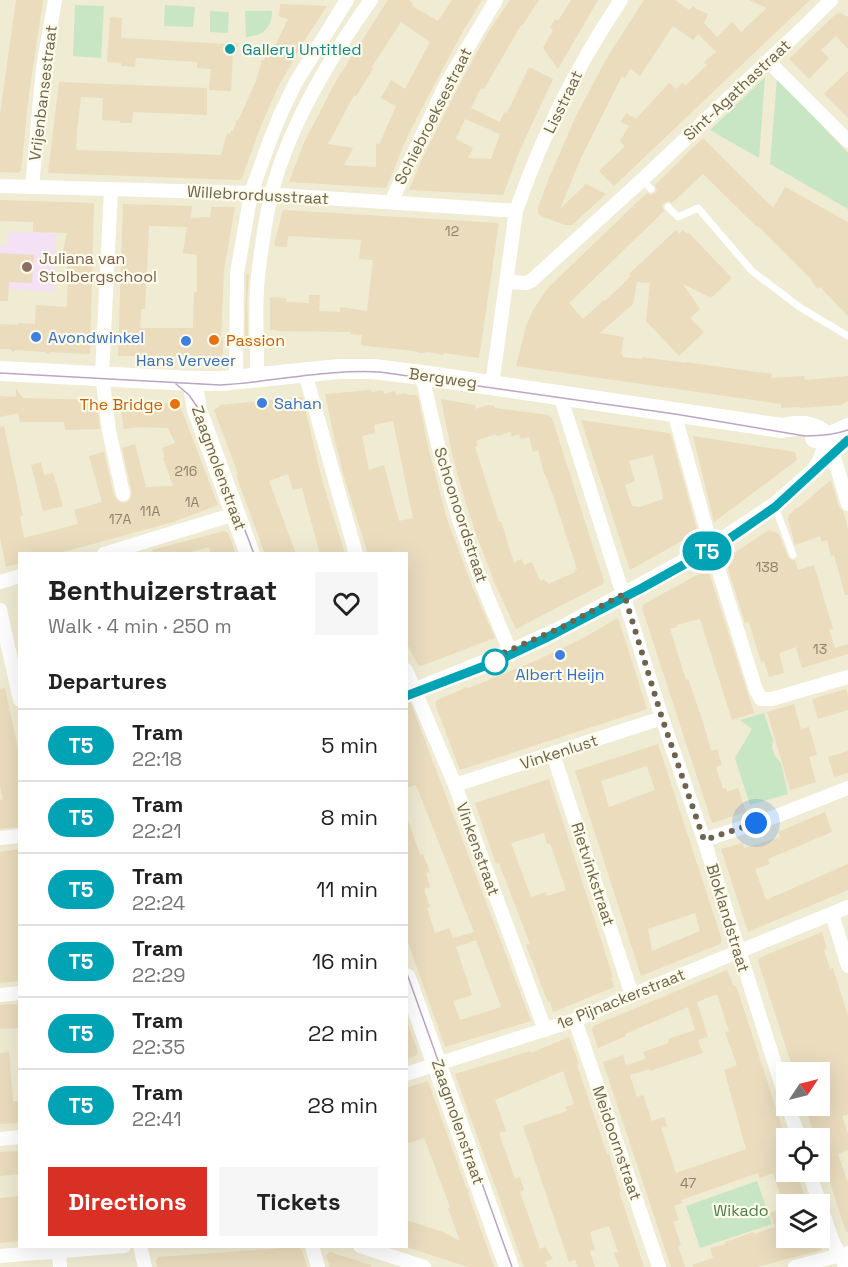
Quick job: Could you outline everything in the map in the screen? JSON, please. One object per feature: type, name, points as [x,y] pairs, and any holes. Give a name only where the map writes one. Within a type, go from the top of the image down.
[{"type":"street","name":"Vrijenbansestraat","points":[[32,187],[43,68],[55,0]]},
{"type":"street","points":[[236,380],[237,273],[251,194],[281,113],[307,63],[349,0],[368,4],[333,60],[298,124],[285,153],[271,195],[258,279],[257,378]]},
{"type":"street","name":"Schiebroeksestraat","points":[[391,202],[446,84],[496,0]]},
{"type":"street","name":"Lisstraat","points":[[492,385],[516,211],[556,113],[599,33],[621,0]]},
{"type":"street","name":"Sint-Agathastraat","points":[[507,282],[531,281],[646,185],[831,0]]},
{"type":"street","points":[[768,61],[846,134]]},
{"type":"street","name":"Willebrordusstraat","points":[[0,186],[251,194],[516,211]]},
{"type":"street","points":[[111,190],[103,377],[109,431],[123,494]]},
{"type":"street","name":"Bergweg","points":[[0,371],[192,381],[236,380],[339,369],[373,369],[782,428],[804,438],[828,437],[848,428]]},
{"type":"street","points":[[305,372],[355,552]]},
{"type":"street","name":"Schoonoordstraat","points":[[422,375],[439,449],[459,520],[510,651]]},
{"type":"street","name":"Zaagmolenstraat","points":[[192,381],[197,410],[249,552]]},
{"type":"street","name":"Bloklandstraat","points":[[560,395],[776,1068]]},
{"type":"street","points":[[674,412],[711,546],[756,690],[761,699],[772,699],[848,677]]},
{"type":"street","points":[[411,691],[510,651],[562,627],[711,546],[774,504],[812,471],[819,461],[828,437]]},
{"type":"street","points":[[828,437],[848,504]]},
{"type":"street","points":[[131,550],[235,513]]},
{"type":"street","points":[[0,582],[18,577]]},
{"type":"street","points":[[0,610],[18,691]]},
{"type":"street","name":"Vinkenstraat","points":[[411,691],[455,785],[545,1030]]},
{"type":"street","name":"Vinkenlust","points":[[455,785],[662,718]]},
{"type":"street","name":"Rietvinkstraat","points":[[553,754],[632,995]]},
{"type":"street","points":[[704,840],[774,817],[848,788]]},
{"type":"street","points":[[0,838],[18,836]]},
{"type":"street","name":"1e Pijnackerstraat","points":[[408,1073],[575,1020],[848,907]]},
{"type":"street","points":[[832,914],[848,966]]},
{"type":"street","name":"Zaagmolenstraat","points":[[408,983],[509,1267]]},
{"type":"street","points":[[0,995],[18,993]]},
{"type":"street","name":"Meidoornstraat","points":[[575,1020],[658,1267]]},
{"type":"street","points":[[0,1138],[18,1137]]},
{"type":"street","points":[[795,1267],[844,1258],[832,1240],[812,1182]]},
{"type":"street","points":[[0,1256],[102,1248]]},
{"type":"street","points":[[140,1248],[145,1267]]},
{"type":"street","points":[[313,1248],[318,1267]]},
{"type":"street","points":[[366,1248],[422,1267]]},
{"type":"street","points":[[59,1252],[60,1267]]},
{"type":"lane","points":[[668,207],[678,217],[698,208],[752,271],[801,308],[848,336]]},
{"type":"lane","points":[[774,504],[793,555]]},
{"type":"shaded area","points":[[0,0],[848,0],[848,1267],[0,1267]]},
{"type":"shaded area","name":"Juliana van Stolbergschool","points":[[9,232],[56,233],[54,292],[0,288],[0,245],[8,246]]},
{"type":"green space","points":[[75,5],[104,6],[101,58],[73,56]]},
{"type":"green space","points":[[165,5],[195,7],[193,27],[164,26]]},
{"type":"green space","points":[[210,11],[229,12],[228,33],[210,32]]},
{"type":"green space","points":[[245,11],[272,11],[270,22],[262,33],[246,37]]},
{"type":"green space","points":[[765,77],[759,158],[710,130]]},
{"type":"green space","points":[[777,78],[848,153],[848,209],[770,164]]},
{"type":"green space","points":[[764,713],[773,740],[772,747],[775,756],[781,763],[788,794],[750,805],[735,758],[752,729],[740,720]]},
{"type":"green space","name":"Wikado","points":[[757,1181],[772,1224],[700,1248],[686,1206]]},
{"type":"building","points":[[16,0],[43,0],[29,94],[21,170],[18,173],[0,172],[0,114]]},
{"type":"building","points":[[388,0],[409,0],[412,6],[438,21],[452,0],[482,0],[409,133],[386,188],[289,182],[303,145],[336,81]],"holes":[[[401,22],[430,42],[405,89],[391,80],[381,98],[396,106],[379,145],[376,143],[376,167],[344,165],[353,148],[328,144],[354,95],[356,96]]]},
{"type":"building","points":[[510,0],[539,0],[521,25],[484,89],[481,88],[471,108],[500,122],[504,112],[507,113],[529,67],[553,79],[519,152],[503,195],[409,190],[423,157],[487,34]],"holes":[[[465,119],[500,134],[491,159],[468,158],[473,148],[456,139]]]},
{"type":"building","points":[[571,0],[598,0],[558,69],[543,48],[553,30],[550,28],[555,19],[558,21]]},
{"type":"building","points":[[644,0],[675,0],[689,10],[693,6],[708,14],[704,23],[717,37],[732,22],[741,32],[767,8],[749,0],[810,0],[614,186],[599,171],[625,146],[620,141],[629,126],[621,122],[626,113],[636,119],[669,83],[676,89],[682,83],[686,85],[707,65],[704,62],[716,52],[698,34],[693,40],[673,26],[640,76],[630,69],[625,78],[622,76],[581,158],[560,209],[586,184],[606,194],[572,225],[565,225],[541,216],[538,214],[538,208],[576,116],[608,56]]},
{"type":"building","points":[[280,4],[327,6],[301,46],[302,53],[298,52],[277,89],[242,178],[239,180],[48,173],[59,82],[207,88],[207,115],[133,112],[132,123],[102,120],[103,98],[81,97],[76,150],[221,155],[227,133],[230,134],[231,130],[233,131],[238,121],[256,81],[262,60],[268,50],[272,52],[288,19],[279,16]]},
{"type":"building","points":[[840,13],[848,17],[848,49],[836,36],[821,50],[829,58],[809,79],[789,59],[836,14]]},
{"type":"building","points":[[110,17],[122,18],[121,38],[238,43],[237,53],[233,53],[231,91],[209,90],[211,69],[197,68],[197,62],[136,58],[135,67],[107,62]]},
{"type":"building","points":[[848,71],[848,118],[824,94]]},
{"type":"building","points":[[703,138],[773,208],[785,187],[848,222],[848,316],[703,174],[672,203],[669,201],[664,203],[662,206],[664,211],[569,303],[583,319],[605,301],[631,276],[629,274],[676,230],[679,234],[683,230],[689,233],[732,278],[711,298],[683,284],[700,309],[690,318],[704,332],[679,356],[646,321],[650,283],[637,282],[633,304],[600,333],[624,337],[622,357],[642,359],[642,357],[772,374],[771,378],[804,376],[805,380],[848,376],[848,401],[841,405],[781,408],[781,404],[516,366],[526,326],[533,310],[547,289],[632,207],[637,209],[633,206],[647,193],[650,195],[655,193],[657,190],[655,185]]},
{"type":"building","points":[[0,200],[94,203],[90,354],[51,352],[48,354],[0,349],[0,324],[35,324],[36,305],[67,306],[68,278],[66,278],[67,265],[60,264],[67,233],[33,232],[33,222],[0,221]]},
{"type":"building","points":[[123,204],[192,206],[191,218],[210,217],[211,207],[235,207],[224,270],[221,338],[223,339],[223,353],[220,356],[118,356]],"holes":[[[149,226],[187,227],[183,253],[197,255],[197,292],[194,292],[193,328],[140,328],[141,309],[145,309]]]},
{"type":"building","points":[[284,210],[499,223],[479,358],[361,345],[362,335],[351,334],[351,332],[270,330],[270,297],[287,298],[286,302],[309,303],[309,295],[320,295],[319,311],[340,312],[340,307],[367,311],[373,260],[359,259],[361,240],[288,236],[287,247],[274,246]]},
{"type":"building","points":[[0,253],[34,255],[32,283],[9,282],[8,301],[0,301]]},
{"type":"building","points":[[249,274],[248,336],[245,341],[246,275]]},
{"type":"building","points":[[16,389],[23,398],[96,400],[100,429],[65,430],[64,422],[20,422],[18,413],[0,417],[0,396],[16,397]]},
{"type":"building","points":[[383,390],[384,394],[395,391],[396,395],[407,393],[407,395],[418,397],[447,519],[472,586],[495,638],[421,666],[418,665],[408,646],[408,552],[367,552],[334,437],[325,394]],"holes":[[[393,421],[413,518],[399,521],[384,465],[369,470],[362,436],[375,433],[374,425]]]},
{"type":"building","points":[[303,398],[322,480],[344,552],[319,552],[302,488],[293,490],[288,474],[269,481],[295,552],[264,552],[214,410],[221,405]]},
{"type":"building","points":[[441,399],[475,405],[476,409],[488,405],[495,408],[548,415],[552,418],[604,581],[603,584],[516,629],[495,584],[475,531],[452,454]],"holes":[[[510,432],[512,436],[519,434],[521,439],[529,437],[533,452],[538,450],[577,569],[574,571],[576,572],[548,584],[544,579],[540,581],[532,562],[524,565],[522,559],[514,563],[475,447],[478,446],[476,441],[496,434],[497,436]]]},
{"type":"building","points":[[134,401],[180,406],[218,505],[173,522],[63,552],[18,552],[18,564],[6,567],[0,537],[0,427],[4,426],[23,515],[20,516],[24,538],[78,524],[74,510],[102,502],[89,456],[104,452],[114,496],[120,502],[129,501],[132,493],[122,448],[135,444],[146,487],[173,486],[163,458],[165,457],[162,448],[175,443],[168,428],[124,429],[121,402]]},
{"type":"building","points":[[581,420],[671,435],[697,530],[696,533],[630,570]],"holes":[[[653,455],[663,499],[640,507],[632,506],[625,485],[635,481],[629,461]]]},
{"type":"building","points":[[693,436],[795,452],[797,460],[714,522]]},
{"type":"building","points":[[41,462],[44,475],[53,473],[63,506],[43,511],[31,465]]},
{"type":"building","points":[[831,480],[848,529],[848,595],[845,595],[834,555],[831,556],[827,540],[822,542],[820,536],[795,545],[788,519],[794,509]]},
{"type":"building","points":[[769,530],[779,534],[788,557],[795,560],[798,570],[814,565],[833,629],[829,630],[835,648],[848,644],[848,654],[802,668],[796,647],[779,653],[784,673],[769,677],[764,661],[761,662],[749,622],[745,623],[725,559]]},
{"type":"building","points":[[224,531],[228,533],[235,552],[210,552],[209,547],[191,552],[152,552],[152,550]]},
{"type":"building","points":[[708,569],[754,713],[732,720],[700,619],[676,625],[677,627],[670,629],[711,751],[717,749],[722,765],[716,767],[723,789],[726,788],[727,792],[738,788],[746,812],[712,823],[642,608],[644,604]]},
{"type":"building","points":[[618,618],[647,709],[460,770],[435,704],[437,700],[540,659]]},
{"type":"building","points":[[5,688],[18,749],[18,827],[0,829],[0,800],[3,799],[0,787],[0,689]]},
{"type":"building","points":[[846,689],[848,710],[818,719],[812,699]]},
{"type":"building","points":[[410,701],[531,1021],[445,1047],[408,943],[408,820],[420,855],[423,854],[430,872],[426,873],[430,887],[424,889],[435,933],[449,928],[453,938],[474,932],[416,785],[408,787],[408,702]],"holes":[[[476,940],[501,1007],[460,1020],[453,1001],[472,995],[456,947]]]},
{"type":"building","points":[[794,704],[801,729],[809,727],[817,755],[809,757],[816,782],[790,790],[767,712]]},
{"type":"building","points":[[658,744],[722,940],[720,944],[641,976],[575,771]],"holes":[[[647,766],[655,790],[609,807],[601,781]],[[695,913],[700,931],[652,951],[648,929]]]},
{"type":"building","points":[[848,751],[848,773],[834,777],[828,757]]},
{"type":"building","points":[[549,779],[613,977],[611,977],[614,987],[553,1012],[526,945],[530,944],[499,863],[496,864],[475,803]],"holes":[[[544,833],[547,844],[550,843],[566,890],[547,896],[546,892],[531,897],[511,843]]]},
{"type":"building","points":[[825,812],[832,832],[768,859],[770,864],[755,869],[766,900],[848,864],[848,890],[748,932],[721,849],[743,843],[744,848],[780,837],[778,832]]},
{"type":"building","points":[[18,849],[18,981],[0,983],[0,852]]},
{"type":"building","points":[[822,932],[827,949],[824,950],[830,969],[833,968],[848,1016],[848,1114],[842,1116],[848,1134],[848,1150],[838,1154],[848,1183],[848,1232],[846,1232],[830,1182],[830,1128],[812,1128],[808,1116],[830,1116],[830,1062],[791,1062],[758,961],[759,958]]},
{"type":"building","points":[[727,970],[734,987],[736,985],[776,1108],[776,1116],[779,1116],[782,1128],[776,1128],[776,1182],[800,1182],[804,1194],[780,1194],[773,1173],[760,1178],[758,1173],[681,1200],[682,1203],[674,1206],[679,1220],[673,1222],[681,1245],[678,1246],[685,1267],[671,1267],[603,1062],[623,1055],[626,1065],[646,1059],[643,1052],[669,1043],[668,1039],[695,1030],[688,1007],[598,1048],[592,1030],[593,1026]],"holes":[[[717,994],[729,1031],[725,1032],[737,1065],[724,1070],[746,1149],[676,1173],[661,1128],[667,1126],[664,1117],[652,1121],[643,1095],[637,1097],[630,1075],[649,1069],[650,1071],[703,1053],[698,1040],[708,1037],[697,1002]]]},
{"type":"building","points":[[18,1004],[18,1028],[0,1029],[0,1005]]},
{"type":"building","points":[[408,1024],[418,1052],[416,1056],[408,1058]]},
{"type":"building","points":[[569,1037],[644,1267],[619,1267],[614,1253],[618,1252],[609,1226],[590,1232],[595,1250],[590,1251],[595,1267],[578,1267],[575,1260],[569,1262],[523,1126],[567,1111],[565,1107],[574,1104],[563,1071],[495,1100],[506,1131],[499,1133],[515,1179],[520,1177],[524,1190],[520,1192],[540,1249],[545,1247],[553,1259],[545,1262],[547,1267],[524,1267],[455,1074],[530,1051],[531,1053]]},
{"type":"building","points":[[9,1052],[13,1101],[18,1101],[18,1123],[0,1124],[0,1053]]},
{"type":"building","points":[[428,1081],[469,1190],[468,1193],[494,1267],[468,1267],[408,1248],[408,1221],[443,1232],[460,1241],[424,1138],[408,1143],[408,1087]]},
{"type":"building","points":[[18,1151],[18,1174],[0,1176],[0,1152]]},
{"type":"building","points":[[18,1196],[18,1241],[0,1243],[0,1198]]},
{"type":"building","points":[[776,1211],[776,1248],[821,1248],[822,1250],[756,1267],[693,1267],[692,1265],[713,1258],[710,1248],[775,1227],[770,1213]]},
{"type":"building","points":[[299,1248],[307,1267],[157,1267],[158,1257]]},
{"type":"building","points":[[330,1252],[371,1265],[371,1267],[330,1267],[326,1256]]},
{"type":"tram line","points":[[0,373],[220,385],[340,372],[380,372],[675,414],[805,436],[827,435],[848,430]]},
{"type":"tram line","points":[[176,384],[189,395],[200,411],[253,552]]},
{"type":"tram line","points":[[408,695],[496,662],[546,638],[726,541],[775,507],[848,440]]},
{"type":"tram line","name":"T5","points":[[408,695],[512,655],[642,588],[726,541],[775,507],[848,440]]},
{"type":"tram line","points":[[408,977],[512,1267]]},
{"type":"place","name":"Gallery Untitled","points":[[230,49]]},
{"type":"place","name":"Juliana van Stolbergschool","points":[[27,267]]},
{"type":"place","name":"Avondwinkel","points":[[36,337]]},
{"type":"place","name":"Passion","points":[[214,340]]},
{"type":"place","name":"Hans Verveer","points":[[186,341]]},
{"type":"place","name":"Sahan","points":[[262,403]]},
{"type":"place","name":"The Bridge","points":[[175,404]]},
{"type":"place","name":"Albert Heijn","points":[[560,655]]},
{"type":"route","points":[[495,662],[490,659],[562,627],[624,594],[662,718],[704,840],[756,823]]}]
